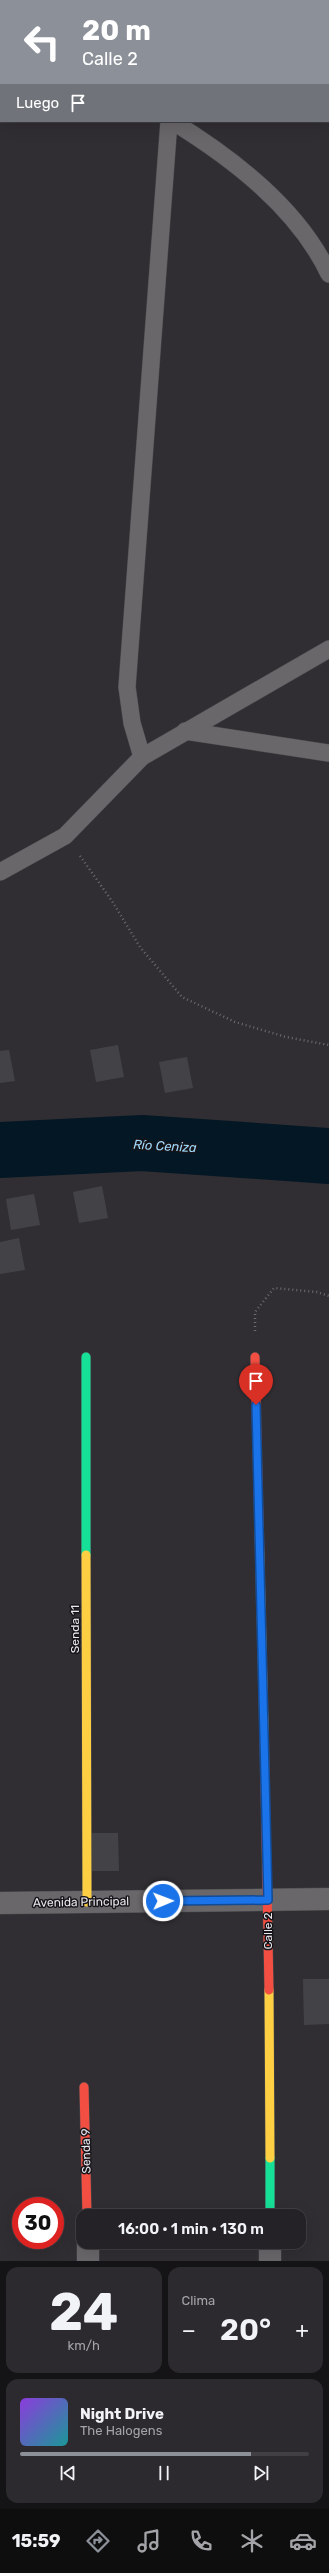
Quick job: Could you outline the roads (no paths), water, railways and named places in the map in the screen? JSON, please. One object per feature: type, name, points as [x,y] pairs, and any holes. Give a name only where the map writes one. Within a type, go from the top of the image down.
[{"type":"street","name":"Senda 11","points":[[86,1357],[88,1902]]},
{"type":"street","name":"Calle 2","points":[[255,1357],[268,1900],[270,2209]]},
{"type":"street","name":"Avenida Principal","points":[[0,1903],[329,1899]]},
{"type":"street","name":"Senda 9","points":[[84,2087],[87,2209]]},
{"type":"street","points":[[88,2249],[88,2261]]},
{"type":"street","points":[[270,2249],[270,2261]]},
{"type":"lane","points":[[142,757],[132,723],[127,687],[170,122]]},
{"type":"lane","points":[[172,122],[203,140],[253,179],[291,218],[322,260],[329,274]]},
{"type":"lane","points":[[0,872],[65,836],[142,757],[329,649]]},
{"type":"lane","points":[[185,731],[329,754]]},
{"type":"waterway","name":"Río Ceniza","points":[[0,1150],[142,1143],[329,1156]]}]
